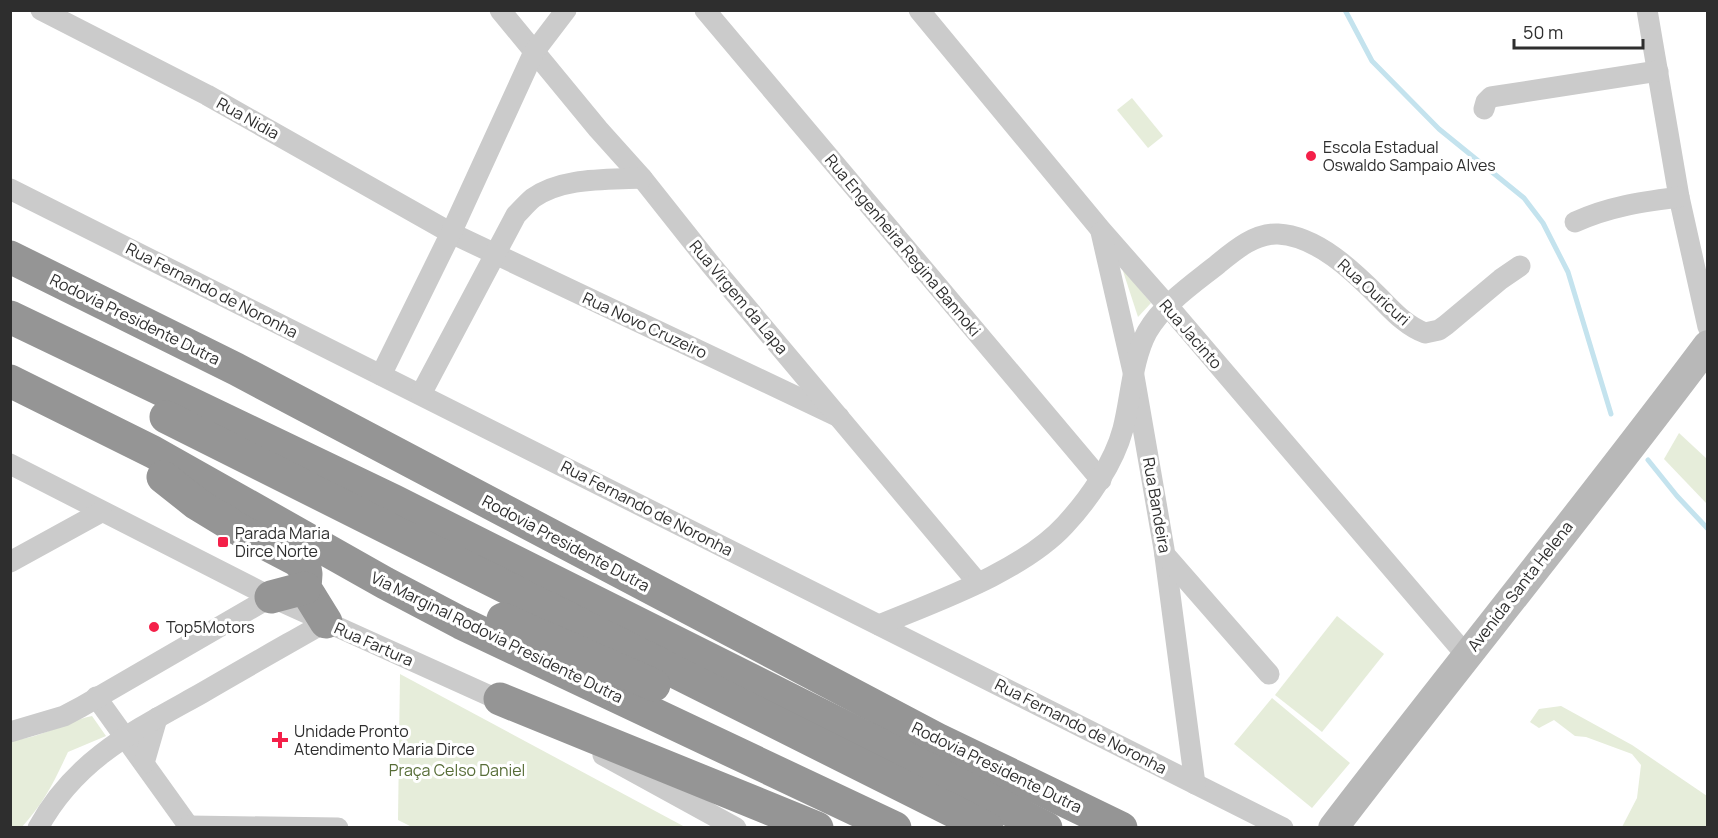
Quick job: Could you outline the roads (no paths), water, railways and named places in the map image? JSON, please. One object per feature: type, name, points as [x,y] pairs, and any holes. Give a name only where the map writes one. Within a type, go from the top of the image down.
[{"type":"highway","points":[[10,235],[35,244],[110,284],[236,369]]},
{"type":"highway","name":"Rodovia Presidente Dutra","points":[[10,257],[236,369],[937,739],[1121,828]]},
{"type":"highway","name":"Rodovia Presidente Dutra","points":[[10,318],[394,501],[1046,828]]},
{"type":"highway","points":[[10,342],[166,417],[987,828]]},
{"type":"highway","name":"Via Marginal Rodovia Presidente Dutra","points":[[10,381],[153,452],[460,623],[895,828]]},
{"type":"highway","points":[[104,428],[197,504],[297,560],[305,568],[305,588],[326,622]]},
{"type":"highway","points":[[337,556],[369,560],[795,749],[825,747]]},
{"type":"highway","points":[[271,597],[305,588]]},
{"type":"highway","points":[[500,699],[818,828]]},
{"type":"street","name":"Rua Nidia","points":[[41,10],[207,95],[451,232]]},
{"type":"street","name":"Rua Virgem da Lapa","points":[[500,10],[978,583]]},
{"type":"street","points":[[381,375],[451,232],[534,52],[566,10]]},
{"type":"street","name":"Rua Engenheira Regina Bannoki","points":[[705,10],[1101,480]]},
{"type":"street","name":"Rua Jacinto","points":[[919,10],[1101,230],[1466,655]]},
{"type":"street","points":[[1647,10],[1679,197],[1707,327]]},
{"type":"street","points":[[1484,109],[1491,97],[1658,71]]},
{"type":"street","points":[[421,394],[516,215],[531,199],[551,188],[579,182],[642,178]]},
{"type":"street","name":"Rua Fernando de Noronha","points":[[10,189],[1282,828]]},
{"type":"street","points":[[1575,222],[1599,211],[1679,197]]},
{"type":"street","points":[[1684,221],[1697,235],[1707,241]]},
{"type":"street","name":"Rua Bandeira","points":[[1101,230],[1134,376],[1165,555],[1195,784]]},
{"type":"street","name":"Rua Novo Cruzeiro","points":[[451,232],[839,417]]},
{"type":"street","name":"Rua Ouricuri","points":[[879,625],[978,583],[1026,557],[1064,526],[1101,480],[1122,432],[1136,364],[1143,341],[1153,322],[1167,305],[1231,253],[1257,237],[1278,234],[1309,242],[1334,256],[1403,321],[1425,333],[1438,330],[1446,325],[1520,266]]},
{"type":"street","name":"Avenida Santa Helena","points":[[1333,828],[1647,426],[1707,345]]},
{"type":"street","name":"Rua Fartura","points":[[10,464],[271,597],[500,699],[736,828]]},
{"type":"street","points":[[10,562],[101,512]]},
{"type":"street","points":[[1165,555],[1269,674]]},
{"type":"street","points":[[10,732],[64,716],[271,597]]},
{"type":"street","points":[[38,828],[47,811],[67,785],[86,765],[125,736],[326,622]]},
{"type":"street","points":[[96,697],[190,827],[338,828]]},
{"type":"street","points":[[144,763],[158,718]]},
{"type":"waterway","points":[[1345,10],[1372,61],[1439,129],[1524,198],[1543,223],[1568,272],[1611,414]]},
{"type":"waterway","points":[[1648,460],[1708,529]]},
{"type":"place","name":"Escola Estadual Oswaldo Sampaio Alves","points":[[1311,156]]},
{"type":"place","name":"Parada Maria Dirce Norte","points":[[223,542]]},
{"type":"place","name":"Top5Motors","points":[[154,627]]},
{"type":"place","name":"Unidade Pronto Atendimento Maria Dirce","points":[[280,740]]},
{"type":"park label","name":"Praça Celso Daniel","points":[[457,770]]}]
